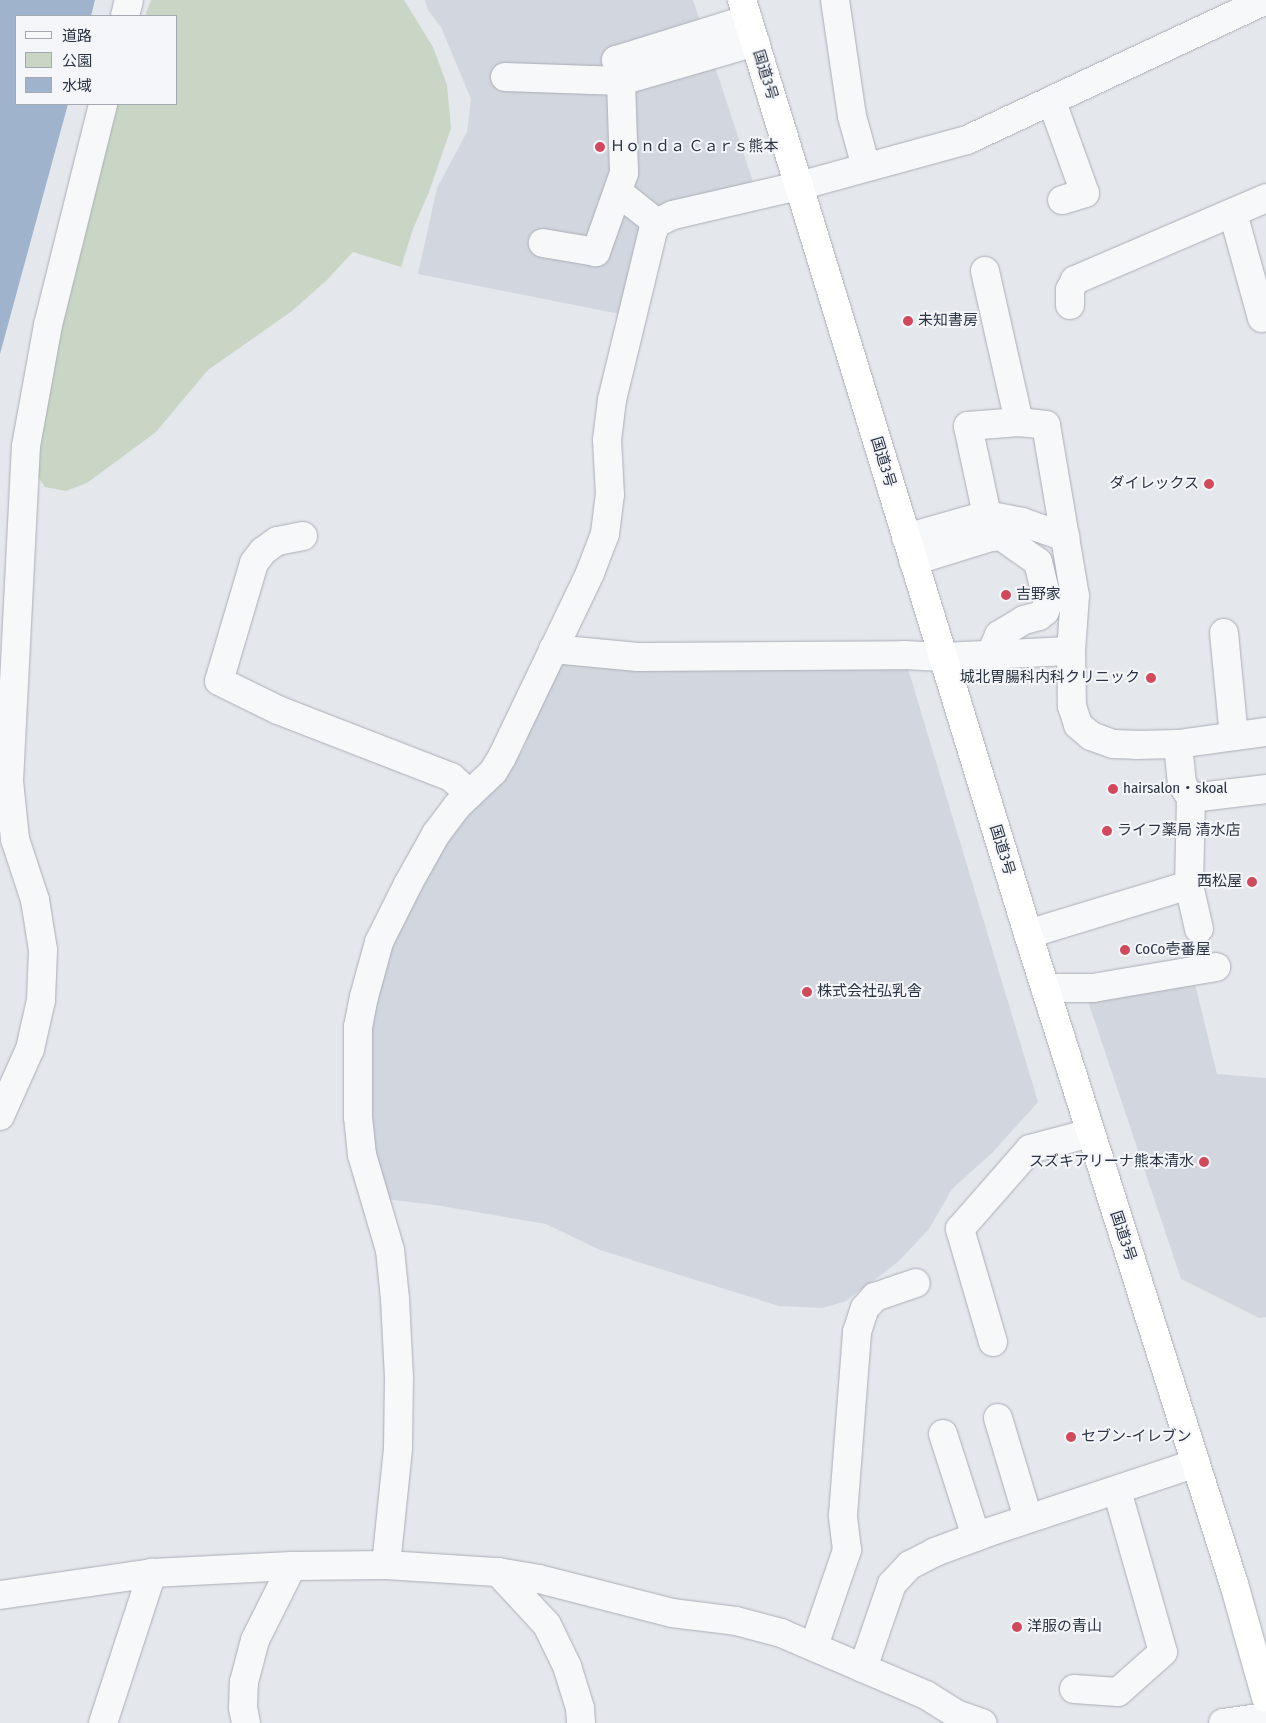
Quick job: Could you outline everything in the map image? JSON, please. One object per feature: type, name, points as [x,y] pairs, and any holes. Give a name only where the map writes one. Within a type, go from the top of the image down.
[{"type":"highway","name":"国道3号","points":[[749,20],[942,657],[1090,1133],[1234,1584],[1266,1698]]},
{"type":"street","points":[[125,15],[129,0]]},
{"type":"street","points":[[835,0],[852,116],[866,166]]},
{"type":"street","points":[[386,1565],[398,1448],[399,1378],[396,1299],[390,1250],[362,1155],[356,1090],[358,1027],[379,942],[408,884],[436,834],[457,806],[494,772],[606,534],[610,496],[607,440],[612,400],[653,231],[657,223],[673,215],[799,186],[866,166],[967,140],[1052,102],[1266,0]]},
{"type":"street","points":[[505,77],[621,81],[749,20]]},
{"type":"street","points":[[543,243],[596,252],[624,173],[621,81]]},
{"type":"street","points":[[1052,102],[1084,193],[1062,200]]},
{"type":"street","points":[[0,1116],[30,1049],[41,1000],[43,950],[35,900],[15,839],[10,781],[26,446],[48,325],[103,105]]},
{"type":"street","points":[[618,192],[657,223]]},
{"type":"street","points":[[1070,305],[1070,290],[1075,280],[1266,198]]},
{"type":"street","points":[[1233,213],[1262,318]]},
{"type":"street","points":[[985,271],[1019,422]]},
{"type":"street","points":[[987,515],[968,426],[1019,422],[1046,425],[1075,596],[1071,651],[1072,706],[1078,725],[1091,736],[1113,744],[1178,744],[1266,732]]},
{"type":"street","points":[[910,549],[987,515],[1022,522],[1065,537]]},
{"type":"street","points":[[303,536],[277,541],[263,551],[254,564],[220,681],[278,710],[451,777],[470,794]]},
{"type":"street","points":[[910,549],[1001,536],[1038,562],[1048,603],[1045,611],[1024,620],[999,635],[990,656]]},
{"type":"street","points":[[1224,633],[1234,736]]},
{"type":"street","points":[[553,649],[638,657],[904,654],[942,657],[1071,651]]},
{"type":"street","points":[[1178,744],[1182,784],[1191,798],[1189,885],[1199,929]]},
{"type":"street","points":[[1191,798],[1266,789]]},
{"type":"street","points":[[1028,934],[1189,885]]},
{"type":"street","points":[[1045,988],[1092,988],[1216,967]]},
{"type":"street","points":[[992,1342],[960,1229],[1030,1149],[1090,1133]]},
{"type":"street","points":[[814,1646],[847,1550],[844,1515],[856,1332],[865,1308],[875,1297],[916,1284]]},
{"type":"street","points":[[998,1418],[1028,1518]]},
{"type":"street","points":[[943,1434],[976,1536]]},
{"type":"street","points":[[863,1668],[892,1584],[910,1565],[935,1552],[976,1536],[1196,1463]]},
{"type":"street","points":[[1074,1689],[1118,1692],[1163,1652],[1117,1490]]},
{"type":"street","points":[[0,1595],[152,1573],[292,1566],[386,1565],[498,1572],[540,1579],[672,1613],[736,1621],[781,1633],[926,1695],[956,1714],[980,1723]]},
{"type":"street","points":[[246,1723],[243,1708],[244,1682],[255,1640],[292,1566]]},
{"type":"street","points":[[498,1572],[547,1625],[567,1666],[580,1708],[582,1723]]},
{"type":"street","points":[[103,1723],[152,1573]]},
{"type":"street","points":[[1223,1723],[1266,1716]]},
{"type":"shaded area","name":"Ｈｏｎｄａ Ｃａｒｓ熊本","points":[[425,0],[693,0],[754,185],[659,211],[620,314],[418,274],[437,188],[467,132],[471,99],[441,27],[428,10]]},
{"type":"shaded area","points":[[563,660],[906,662],[1038,1102],[992,1153],[952,1189],[929,1229],[898,1262],[846,1301],[823,1308],[779,1306],[600,1250],[546,1224],[435,1205],[385,1199],[362,1093],[372,985],[448,836],[509,774],[524,747],[553,672]]},
{"type":"shaded area","name":"スズキアリーナ熊本清水","points":[[1193,976],[1217,1074],[1266,1078],[1266,1317],[1259,1318],[1181,1279],[1088,1001]]},
{"type":"green space","points":[[151,0],[404,0],[433,47],[447,85],[451,128],[429,192],[413,229],[401,267],[353,252],[326,281],[292,311],[208,370],[156,432],[87,483],[66,491],[45,487],[37,475],[39,438],[54,354],[111,105],[178,105],[178,15],[145,15]]},
{"type":"water","points":[[0,0],[95,0],[91,15],[15,15],[15,105],[68,105],[0,354]]},
{"type":"place","name":"Ｈｏｎｄａ Ｃａｒｓ熊本","points":[[600,147]]},
{"type":"place","name":"未知書房","points":[[908,321]]},
{"type":"place","name":"ダイレックス","points":[[1209,484]]},
{"type":"place","name":"吉野家","points":[[1006,595]]},
{"type":"place","name":"城北胃腸科内科クリニック","points":[[1151,678]]},
{"type":"place","name":"hairsalon・skoal","points":[[1113,789]]},
{"type":"place","name":"ライフ薬局 清水店","points":[[1107,831]]},
{"type":"place","name":"西松屋","points":[[1252,882]]},
{"type":"place","name":"CoCo壱番屋","points":[[1125,950]]},
{"type":"place","name":"株式会社弘乳舎","points":[[807,992]]},
{"type":"place","name":"スズキアリーナ熊本清水","points":[[1204,1162]]},
{"type":"place","name":"セブン-イレブン","points":[[1071,1437]]},
{"type":"place","name":"洋服の青山","points":[[1017,1627]]}]
